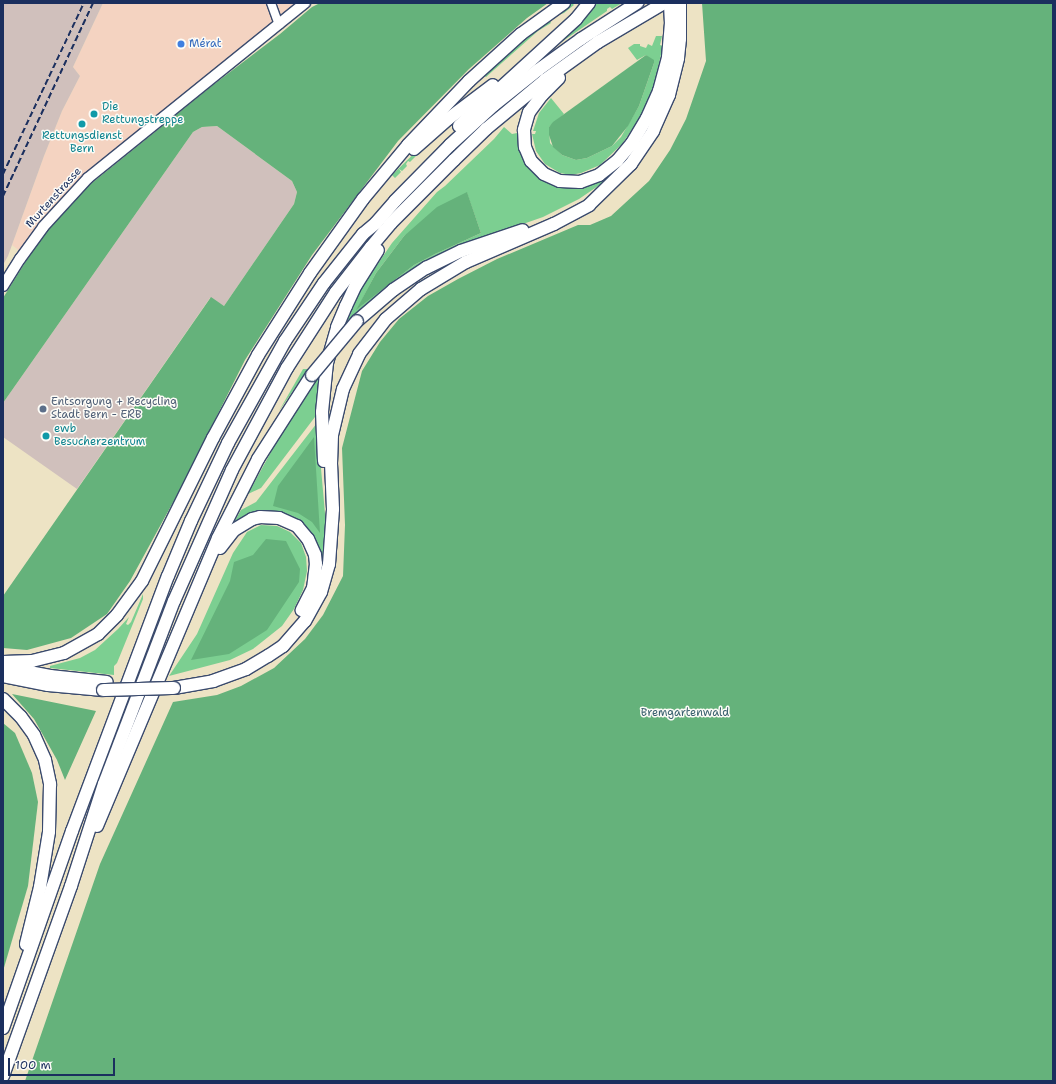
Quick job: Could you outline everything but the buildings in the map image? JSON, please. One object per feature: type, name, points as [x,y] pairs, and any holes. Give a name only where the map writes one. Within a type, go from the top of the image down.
[{"type":"highway","points":[[3,662],[46,658],[74,649],[98,634],[126,604],[150,566],[212,438],[248,372],[278,322],[330,244],[378,180],[441,109],[503,49],[564,3]]},
{"type":"highway","points":[[3,1028],[116,712],[168,576],[197,508],[244,413],[281,348],[320,290],[363,234],[376,223],[450,144],[494,105],[559,54],[637,3]]},
{"type":"highway","points":[[3,1076],[71,886],[104,784],[149,663],[206,525],[242,450],[286,368],[332,299],[381,235],[472,142],[532,90],[564,66],[664,3]]},
{"type":"highway","points":[[3,676],[48,685],[105,686],[201,684],[235,674],[256,664],[283,646],[305,621],[316,602],[327,574],[333,510],[331,448],[334,421],[348,376],[367,342],[396,309],[437,278],[472,260],[572,216],[589,205],[626,168],[639,153],[662,114],[669,95],[678,58],[676,22],[670,3]]},
{"type":"highway","points":[[616,32],[595,54],[555,81],[529,112],[524,130],[524,139],[527,152],[537,168],[552,178],[569,182],[590,179],[608,168],[625,152],[647,118],[659,91],[680,3]]},
{"type":"highway","points":[[363,234],[369,220],[413,171],[446,138],[576,19],[587,5]]},
{"type":"highway","points":[[330,244],[382,182],[420,143],[463,107],[530,60]]},
{"type":"highway","points":[[331,541],[323,448],[322,412],[326,371],[337,327],[366,268],[431,183]]},
{"type":"highway","points":[[71,886],[117,782],[196,589],[247,480],[275,430],[312,375],[357,321],[393,290],[432,265],[461,251],[552,219],[606,188]]},
{"type":"highway","points":[[176,684],[240,663],[264,650],[290,628],[307,602],[313,588],[316,564],[312,547],[303,532],[288,521],[269,517],[252,519],[234,530],[228,537],[196,589]]},
{"type":"highway","points":[[3,667],[105,686]]},
{"type":"highway","points":[[3,699],[25,721],[40,747],[49,774],[51,794],[50,826],[45,857],[29,929],[20,980]]},
{"type":"main road","name":"Murtenstrasse","points":[[3,286],[31,243],[78,187],[101,166],[305,3]]},
{"type":"street","points":[[271,3],[279,25]]},
{"type":"shaded area","points":[[3,3],[103,3],[73,67],[80,76],[62,111],[8,256],[3,265]]},
{"type":"shaded area","points":[[103,3],[304,3],[100,165],[21,252],[12,245],[62,111],[80,76],[73,67]]},
{"type":"shaded area","points":[[217,126],[292,181],[297,192],[294,204],[224,306],[210,298],[77,489],[3,437],[3,403],[193,132],[202,127]]},
{"type":"green space","points":[[320,3],[548,3],[527,18],[469,69],[398,141],[312,255],[245,360],[177,495],[130,581],[107,614],[71,638],[27,650],[3,648],[3,596],[211,297],[224,306],[294,204],[297,192],[292,181],[217,126],[202,127],[193,132],[3,403],[3,298],[36,245],[54,221],[87,187],[213,85],[280,34],[312,7]]},
{"type":"green space","points":[[572,3],[574,5],[564,13],[556,16],[550,21],[551,23],[538,31],[486,77],[483,75],[521,40]]},
{"type":"green space","points":[[596,3],[622,3],[612,9],[610,7],[607,11],[557,45],[587,15]]},
{"type":"green space","name":"Bremgartenwald","points":[[702,3],[1053,3],[1053,1081],[25,1081],[100,864],[173,702],[217,695],[241,686],[274,668],[305,639],[323,615],[343,576],[345,525],[342,448],[362,371],[380,342],[399,319],[428,296],[497,259],[578,225],[590,225],[611,216],[649,181],[670,150],[686,119],[706,61]]},
{"type":"green space","points":[[656,36],[662,36],[660,45],[663,46],[653,89],[642,115],[622,144],[600,165],[581,173],[571,175],[560,173],[545,164],[536,151],[532,134],[535,134],[536,131],[533,131],[539,113],[551,98],[564,114],[549,127],[550,143],[562,155],[576,160],[587,158],[612,146],[621,137],[639,106],[654,63],[646,55],[637,60],[628,48],[634,44],[640,44],[640,46],[646,48],[648,44],[652,46]]},
{"type":"green space","points":[[646,55],[654,60],[654,63],[639,106],[628,126],[612,146],[587,158],[576,160],[562,155],[553,147],[549,135],[549,127],[553,122]]},
{"type":"green space","points":[[504,127],[512,134],[517,133],[519,129],[521,140],[555,183],[621,165],[601,184],[579,199],[543,217],[477,240],[344,328],[362,287],[392,243],[437,192],[494,139]],"holes":[[[467,193],[481,233],[414,265],[357,309],[376,273],[404,236]]]},
{"type":"green space","points":[[430,138],[431,141],[410,162],[408,161],[406,164],[407,166],[402,171],[399,169],[401,172],[395,178],[392,175]]},
{"type":"green space","points":[[467,192],[481,233],[414,265],[356,310],[376,273],[404,236],[437,207]]},
{"type":"green space","points":[[324,366],[318,413],[261,488],[248,494],[277,441],[308,394],[312,383]]},
{"type":"green space","points":[[303,369],[308,369],[279,411]]},
{"type":"green space","points":[[317,423],[327,536],[325,560],[320,581],[319,566],[291,520],[233,524],[241,510],[256,502]]},
{"type":"green space","points":[[314,437],[320,533],[312,522],[298,513],[273,506],[278,486]]},
{"type":"green space","points":[[261,525],[277,526],[290,532],[301,543],[306,557],[307,571],[303,590],[294,609],[282,626],[253,649],[230,660],[169,676],[197,634],[233,553],[247,532]]},
{"type":"green space","points":[[266,539],[286,541],[300,569],[299,582],[267,630],[229,654],[191,660],[230,581],[234,562],[253,555]]},
{"type":"green space","points":[[143,594],[143,599],[117,663],[114,666],[114,675],[50,668],[50,666],[80,658],[95,650],[129,617],[126,624],[128,625],[131,622]]},
{"type":"green space","points":[[12,694],[96,711],[65,780],[57,760],[34,719]]},
{"type":"green space","points":[[3,723],[15,733],[32,773],[38,802],[28,886],[3,971]]},
{"type":"railway","points":[[3,174],[84,3]]},
{"type":"railway","points":[[3,196],[93,3]]},
{"type":"place","name":"Mérat","points":[[181,44]]},
{"type":"place","name":"Die Rettungstreppe","points":[[94,114]]},
{"type":"place","name":"Rettungsdienst Bern","points":[[82,124]]},
{"type":"place","name":"Entsorgung + Recycling Stadt Bern - ERB","points":[[43,409]]},
{"type":"place","name":"ewb Besucherzentrum","points":[[46,436]]}]
